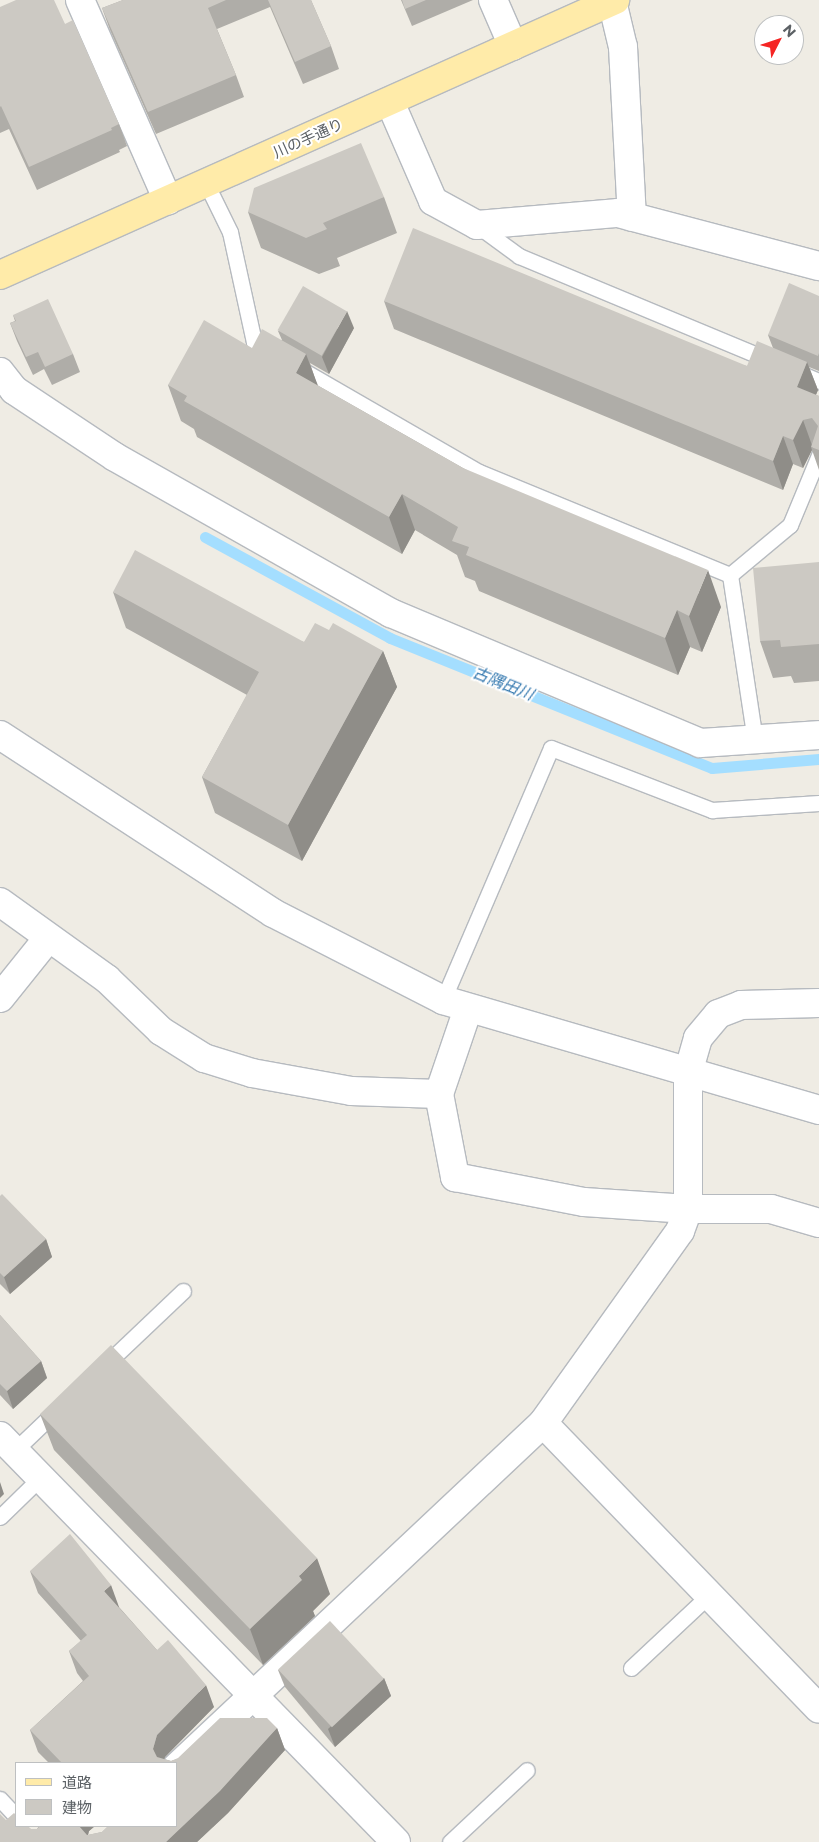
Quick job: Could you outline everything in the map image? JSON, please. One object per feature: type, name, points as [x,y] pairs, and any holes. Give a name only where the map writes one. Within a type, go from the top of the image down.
[{"type":"main road","name":"川の手通り","points":[[0,275],[614,1]]},
{"type":"street","points":[[80,0],[168,200]]},
{"type":"street","points":[[493,0],[513,46]]},
{"type":"street","points":[[614,1],[623,47],[632,216]]},
{"type":"street","points":[[390,102],[433,201],[477,225],[618,213],[819,266]]},
{"type":"street","points":[[2,379],[14,390],[115,457],[391,613],[700,743],[756,741],[819,735]]},
{"type":"street","points":[[0,735],[273,913],[443,1000],[468,1009],[819,1110]]},
{"type":"street","points":[[0,902],[107,979],[161,1031],[204,1058],[252,1073],[351,1091],[439,1094]]},
{"type":"street","points":[[0,998],[48,938]]},
{"type":"street","points":[[178,1766],[251,1695],[543,1423],[680,1230],[688,1209],[688,1073],[698,1038],[718,1014],[741,1005],[819,1003]]},
{"type":"street","points":[[468,1009],[439,1094],[455,1177],[584,1202],[688,1209],[771,1209],[819,1223]]},
{"type":"street","points":[[543,1423],[819,1709]]},
{"type":"street","points":[[7,1443],[396,1842]]},
{"type":"lane","points":[[206,183],[230,232],[254,342],[480,472],[730,575]]},
{"type":"lane","points":[[477,225],[518,256],[819,381]]},
{"type":"lane","points":[[730,575],[790,525],[819,455]]},
{"type":"lane","points":[[730,575],[756,741]]},
{"type":"lane","points":[[443,1000],[550,748],[712,810],[819,803]]},
{"type":"lane","points":[[92,1378],[183,1291]]},
{"type":"lane","points":[[7,1443],[70,1398]]},
{"type":"lane","points":[[0,1516],[40,1478]]},
{"type":"lane","points":[[631,1668],[708,1596]]},
{"type":"lane","points":[[450,1842],[527,1770]]},
{"type":"lane","points":[[0,1799],[15,1815]]},
{"type":"building","points":[[16,0],[54,0],[65,24],[73,20],[119,124],[111,128],[112,130],[29,167],[0,107],[0,7]]},
{"type":"building","points":[[123,0],[226,0],[208,8],[236,75],[148,112],[102,8]]},
{"type":"building","points":[[268,0],[311,0],[331,46],[295,62]]},
{"type":"building","points":[[402,0],[426,0],[405,9]]},
{"type":"building","points":[[361,143],[384,197],[323,223],[327,229],[306,238],[248,212],[254,188]]},
{"type":"building","points":[[413,228],[747,366],[757,341],[807,362],[797,387],[819,396],[819,450],[811,447],[818,426],[812,418],[803,420],[793,440],[783,436],[773,461],[384,301]]},
{"type":"building","points":[[789,283],[819,296],[818,356],[768,335]]},
{"type":"building","points":[[303,286],[347,312],[322,356],[278,330]]},
{"type":"building","points":[[48,299],[73,354],[45,367],[38,352],[26,357],[10,323],[16,321],[13,315]]},
{"type":"building","points":[[204,320],[252,348],[262,329],[306,354],[296,373],[463,468],[708,570],[689,616],[677,610],[665,638],[466,555],[469,547],[452,541],[458,527],[402,494],[389,517],[184,401],[187,396],[168,385]]},
{"type":"building","points":[[135,550],[304,642],[315,623],[329,630],[333,623],[383,651],[288,825],[202,777],[259,672],[113,592]]},
{"type":"building","points":[[819,562],[819,644],[781,647],[780,640],[760,641],[753,568]]},
{"type":"building","points":[[2,1194],[46,1239],[4,1277],[0,1273],[0,1196]]},
{"type":"building","points":[[0,1315],[41,1361],[7,1391],[0,1384]]},
{"type":"building","points":[[111,1345],[317,1558],[299,1576],[302,1580],[250,1629],[40,1414]]},
{"type":"building","points":[[70,1534],[111,1585],[104,1591],[157,1650],[168,1640],[206,1685],[157,1735],[153,1749],[157,1757],[171,1761],[178,1758],[220,1718],[267,1718],[277,1728],[220,1791],[166,1842],[0,1842],[0,1814],[6,1820],[14,1813],[15,1827],[37,1829],[39,1827],[80,1827],[87,1835],[102,1832],[107,1827],[178,1827],[178,1762],[61,1762],[30,1730],[89,1676],[69,1651],[87,1635],[30,1571]]},
{"type":"building","points":[[330,1621],[384,1679],[332,1727],[278,1669]]},
{"type":"waterway","name":"古隅田川","points":[[205,537],[390,638],[712,768],[819,759]]}]
